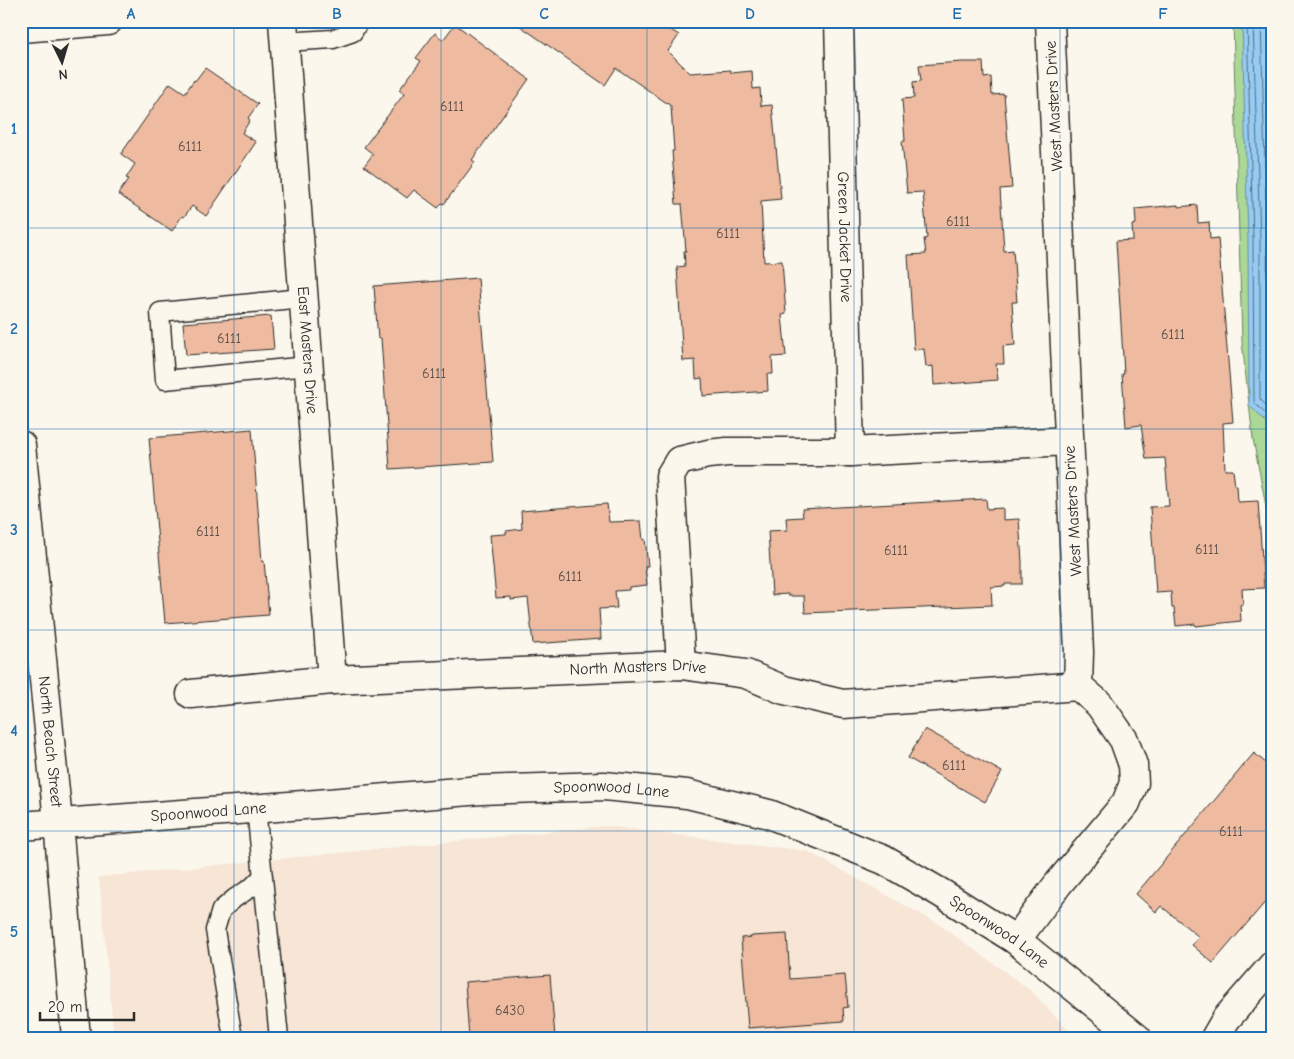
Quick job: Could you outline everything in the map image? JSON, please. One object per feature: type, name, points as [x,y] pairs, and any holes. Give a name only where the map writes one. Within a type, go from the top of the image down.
[{"type":"street","points":[[21,28],[108,21]]},
{"type":"street","name":"Green Jacket Drive","points":[[838,21],[850,452]]},
{"type":"street","name":"West Masters Drive","points":[[1050,21],[1079,652],[1078,686]]},
{"type":"street","name":"East Masters Drive","points":[[283,32],[332,680]]},
{"type":"street","points":[[681,665],[670,476],[679,461],[708,454],[727,452],[850,452],[1069,441]]},
{"type":"street","name":"North Beach Street","points":[[21,445],[58,822],[76,1038]]},
{"type":"street","name":"North Masters Drive","points":[[191,694],[332,680],[681,665],[746,674],[784,690],[843,704],[1078,686]]},
{"type":"street","points":[[1016,940],[1058,884],[1126,803],[1134,782],[1133,765],[1124,740],[1099,704],[1078,686]]},
{"type":"street","name":"Spoonwood Lane","points":[[21,826],[490,789],[604,786],[687,794],[769,814],[884,860],[1016,940],[1136,1038]]},
{"type":"street","points":[[1215,1038],[1226,1019],[1273,965]]},
{"type":"lane","points":[[283,32],[333,39],[353,32],[359,21]]},
{"type":"lane","points":[[303,298],[160,312],[165,380],[308,366]]},
{"type":"lane","points":[[256,808],[279,1038]]},
{"type":"lane","points":[[233,1038],[215,930],[221,910],[252,887],[263,876]]},
{"type":"shaded area","points":[[605,826],[807,851],[937,923],[1029,989],[1076,1038],[114,1038],[99,877]]},
{"type":"green space","points":[[1233,21],[1273,21],[1273,542],[1253,439],[1242,342]]},
{"type":"water","points":[[1242,21],[1273,21],[1273,429],[1249,405],[1248,240]]},
{"type":"building","points":[[513,21],[656,21],[679,35],[668,51],[690,73],[731,70],[731,73],[752,71],[753,89],[760,88],[761,106],[772,105],[781,199],[761,201],[764,262],[782,261],[786,314],[782,315],[786,356],[772,357],[773,374],[767,374],[768,391],[703,396],[702,378],[696,379],[695,360],[683,361],[677,267],[685,266],[684,251],[686,251],[682,204],[676,204],[671,106],[616,68],[605,85]]},
{"type":"building","points":[[455,24],[529,79],[472,160],[475,162],[444,204],[442,203],[438,208],[414,190],[407,198],[364,166],[373,154],[364,147],[404,94],[399,90],[421,61],[416,58],[435,33],[443,40]]},
{"type":"building","points":[[983,62],[984,78],[991,77],[992,95],[1004,94],[1012,188],[1000,189],[1004,251],[1013,250],[1017,302],[1012,302],[1015,345],[1003,346],[1004,364],[996,364],[998,380],[934,385],[933,366],[926,367],[924,349],[914,350],[908,255],[926,254],[924,239],[927,238],[923,192],[907,193],[902,141],[905,141],[902,99],[914,98],[913,82],[921,81],[919,65]]},
{"type":"building","points":[[205,68],[258,104],[248,118],[250,120],[242,133],[256,142],[206,216],[192,206],[184,217],[182,216],[172,231],[118,194],[129,179],[126,178],[135,164],[121,154],[170,83],[185,93]]},
{"type":"building","points":[[1178,205],[1178,207],[1197,205],[1198,223],[1209,222],[1210,239],[1218,238],[1233,422],[1223,423],[1225,470],[1233,470],[1238,502],[1258,501],[1264,588],[1242,589],[1241,621],[1196,626],[1195,624],[1176,626],[1171,592],[1156,593],[1150,507],[1169,506],[1165,458],[1146,459],[1141,425],[1126,427],[1116,241],[1133,240],[1132,225],[1136,224],[1135,209]]},
{"type":"building","points":[[478,278],[493,462],[390,469],[381,338],[378,339],[374,286]]},
{"type":"building","points":[[271,316],[274,349],[186,355],[183,323]]},
{"type":"building","points":[[252,429],[262,562],[264,561],[269,615],[165,623],[149,438]]},
{"type":"building","points":[[986,499],[987,509],[1003,508],[1003,520],[1019,519],[1022,562],[1022,584],[1005,584],[1005,586],[991,587],[992,605],[805,613],[804,596],[772,595],[768,531],[787,530],[786,518],[803,517],[802,509]]},
{"type":"building","points":[[607,504],[609,522],[641,521],[648,566],[645,566],[647,585],[629,587],[629,590],[615,591],[617,608],[599,609],[601,639],[533,644],[528,598],[511,600],[511,597],[496,598],[490,535],[506,534],[506,531],[522,529],[521,511]]},
{"type":"building","points":[[925,729],[1002,772],[985,802],[908,758]]},
{"type":"building","points":[[1254,753],[1273,769],[1273,893],[1213,963],[1192,945],[1199,937],[1161,906],[1156,912],[1136,894]]},
{"type":"building","points":[[787,934],[790,979],[845,975],[848,1007],[843,1008],[844,1021],[748,1028],[741,938]]},
{"type":"building","points":[[550,975],[555,1038],[469,1038],[465,982]]}]
